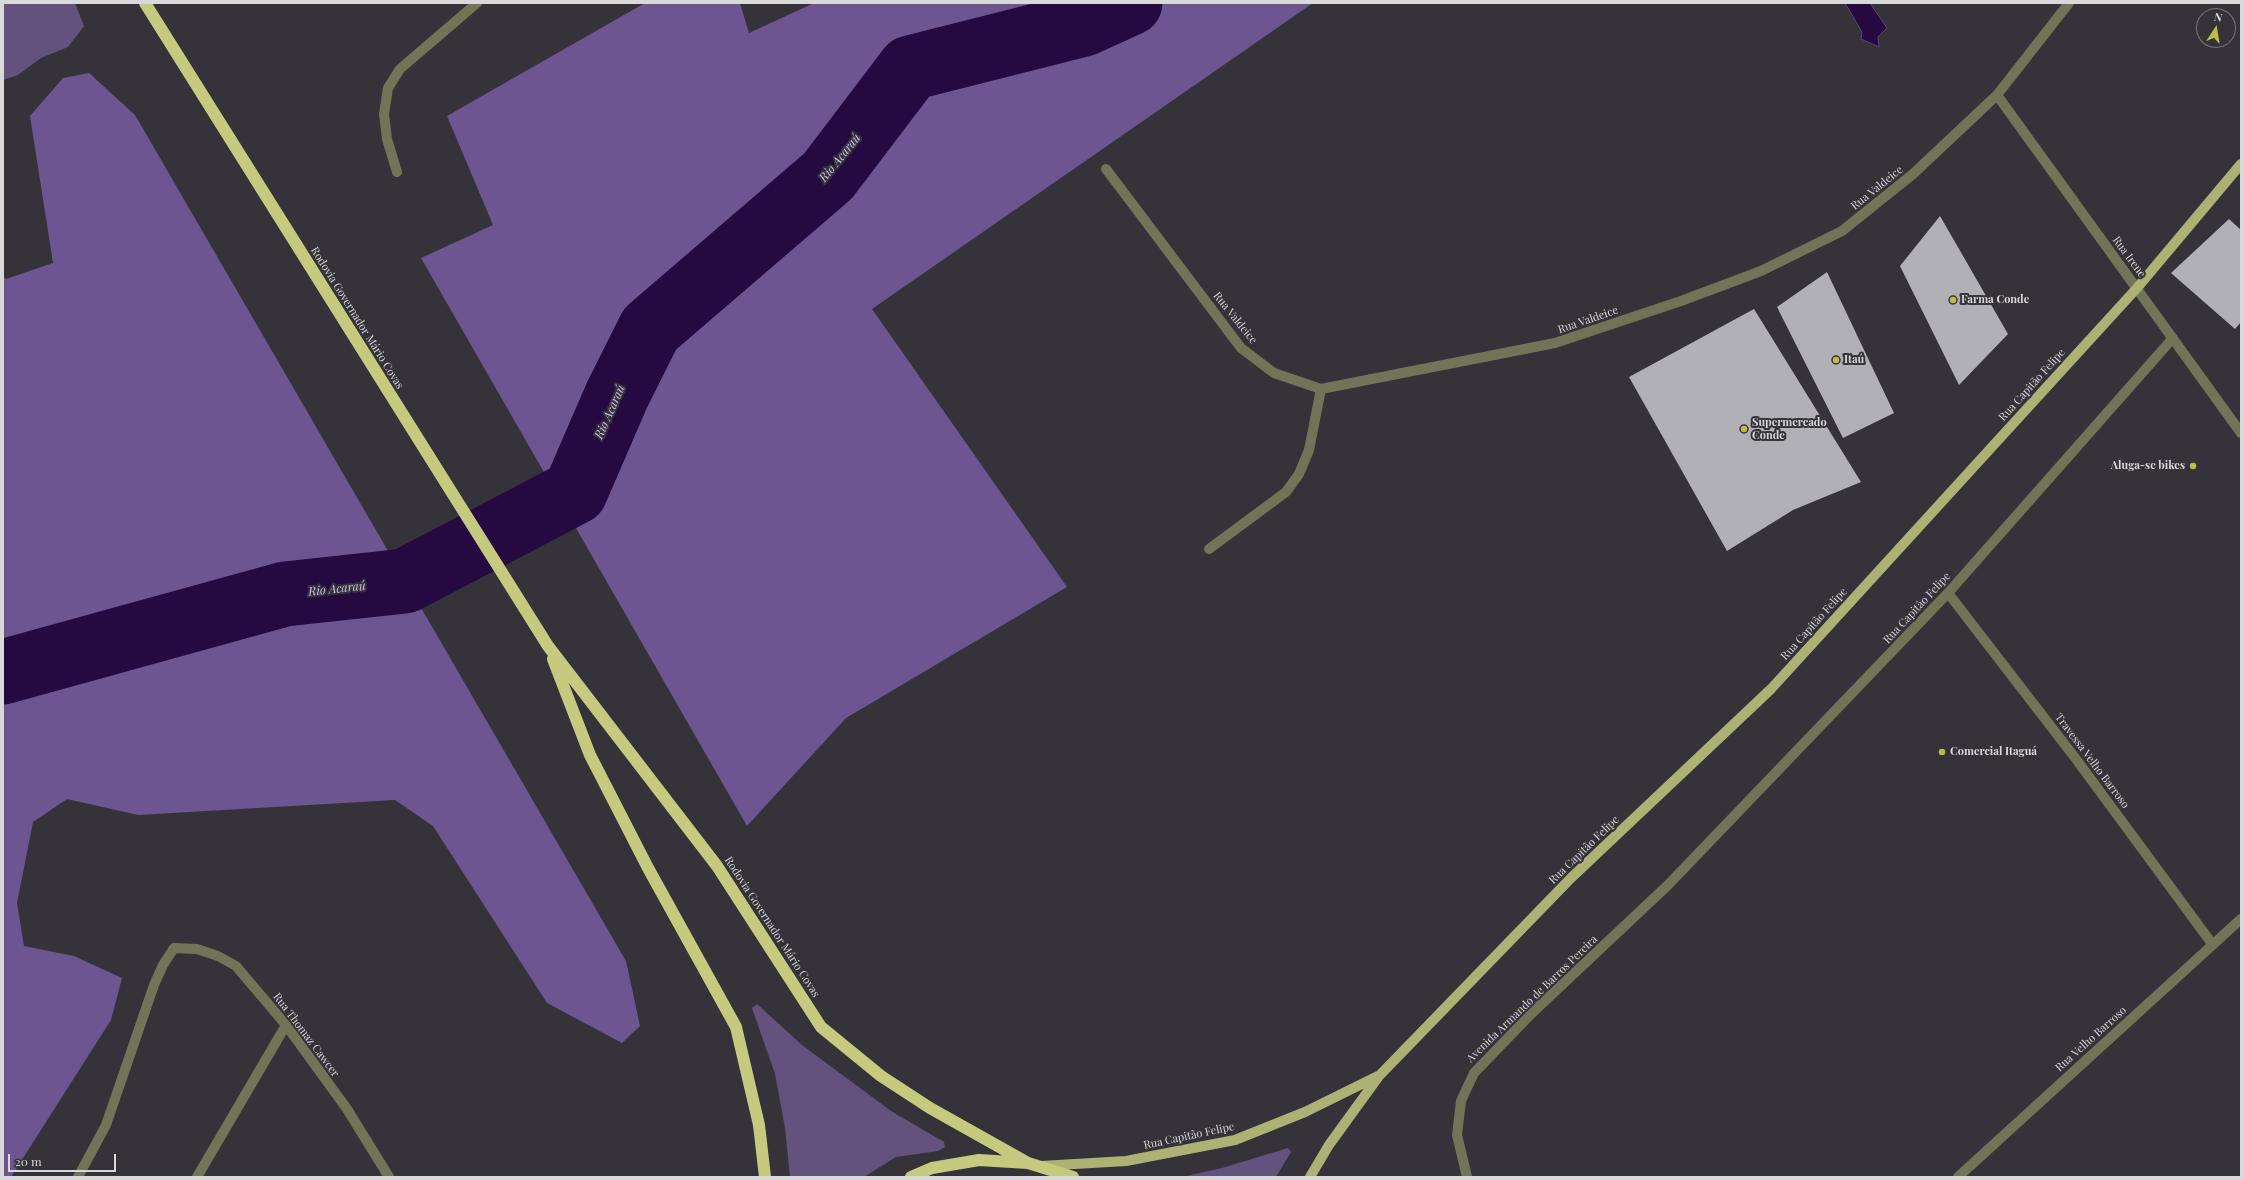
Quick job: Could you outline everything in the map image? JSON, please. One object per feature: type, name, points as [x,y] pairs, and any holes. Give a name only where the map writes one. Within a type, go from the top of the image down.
[{"type":"highway","name":"Rodovia Governador Mário Covas","points":[[145,3],[435,468],[525,607],[548,646],[717,866],[821,1026],[881,1076],[930,1108],[1033,1164],[1073,1177]]},
{"type":"highway","name":"Rodovia Governador Mário Covas","points":[[548,646],[590,755],[648,868],[736,1027],[759,1125],[764,1177]]},
{"type":"highway","name":"Rodovia Governador Mário Covas","points":[[911,1177],[932,1168],[979,1160],[1033,1164]]},
{"type":"main road","name":"Rua Capitão Felipe","points":[[1310,1177],[1329,1145],[1379,1076],[1571,878],[1771,689],[2137,288],[2241,164]]},
{"type":"main road","name":"Rua Capitão Felipe","points":[[1033,1164],[1126,1161],[1235,1140],[1305,1112],[1379,1076]]},
{"type":"street","points":[[397,172],[387,138],[384,114],[388,88],[400,69],[477,3]]},
{"type":"street","name":"Rua Valdeice","points":[[1106,169],[1241,348],[1274,373],[1320,390],[1555,343],[1681,301],[1761,271],[1842,231],[1913,174],[1997,95],[2070,3]]},
{"type":"street","name":"Rua Irene","points":[[1997,95],[2241,433]]},
{"type":"street","name":"Rua Capitâo Felipe","points":[[1668,885],[1948,593],[2173,338]]},
{"type":"street","points":[[1209,549],[1286,492],[1299,474],[1309,450],[1320,390]]},
{"type":"street","name":"Travessa Velho Barroso","points":[[1948,593],[2076,759],[2213,945]]},
{"type":"street","name":"Avenida Armando de Barros Pereira","points":[[1467,1177],[1457,1136],[1461,1101],[1474,1073],[1532,1013],[1668,885]]},
{"type":"street","name":"Rua Velho Barroso","points":[[1958,1177],[2241,919]]},
{"type":"street","name":"Rua Thomaz Cawcer","points":[[78,1177],[106,1125],[154,985],[163,965],[174,948],[204,952],[218,956],[236,966],[286,1025],[347,1109],[389,1177]]},
{"type":"street","points":[[197,1177],[286,1025]]},
{"type":"shaded area","points":[[3,3],[75,3],[84,26],[68,47],[41,58],[18,75],[3,80]]},
{"type":"shaded area","points":[[645,3],[740,3],[749,33],[814,3],[1313,3],[872,309],[1067,587],[846,718],[747,826],[421,258],[493,225],[447,116]]},
{"type":"shaded area","points":[[1845,3],[1870,3],[1887,28],[1878,37],[1879,47],[1861,39],[1862,32]]},
{"type":"shaded area","points":[[89,73],[135,115],[626,961],[640,1026],[622,1043],[547,1003],[433,826],[395,800],[138,815],[67,799],[33,822],[17,903],[24,946],[74,956],[122,978],[111,1020],[11,1177],[3,1177],[3,277],[6,279],[53,263],[30,116],[63,78]]},
{"type":"shaded area","points":[[757,1004],[802,1045],[891,1111],[944,1142],[945,1147],[938,1151],[896,1157],[864,1177],[790,1177],[785,1128],[775,1074],[752,1008]]},
{"type":"shaded area","points":[[1288,1148],[1291,1152],[1276,1177],[1182,1177],[1222,1168]]},
{"type":"building","name":"Farma Conde","points":[[1940,216],[2008,334],[1959,385],[1900,266]]},
{"type":"building","points":[[2229,219],[2241,230],[2241,322],[2235,329],[2171,273]]},
{"type":"building","name":"Itaú","points":[[1827,272],[1894,413],[1843,438],[1777,307]]},
{"type":"building","name":"Supermercado Conde","points":[[1754,309],[1861,482],[1793,510],[1727,551],[1629,377]]},
{"type":"waterway","name":"Rio Acaraú","points":[[3,672],[285,594],[405,581],[575,492],[617,395],[650,329],[828,176],[910,68],[1084,24],[1130,3]]},
{"type":"place","name":"Farma Conde","points":[[1953,300]]},
{"type":"place","name":"Itaú","points":[[1836,360]]},
{"type":"place","name":"Supermercado Conde","points":[[1744,429]]},
{"type":"place","name":"Aluga-se bikes","points":[[2193,466]]},
{"type":"place","name":"Comercial Itaguá","points":[[1942,752]]}]
